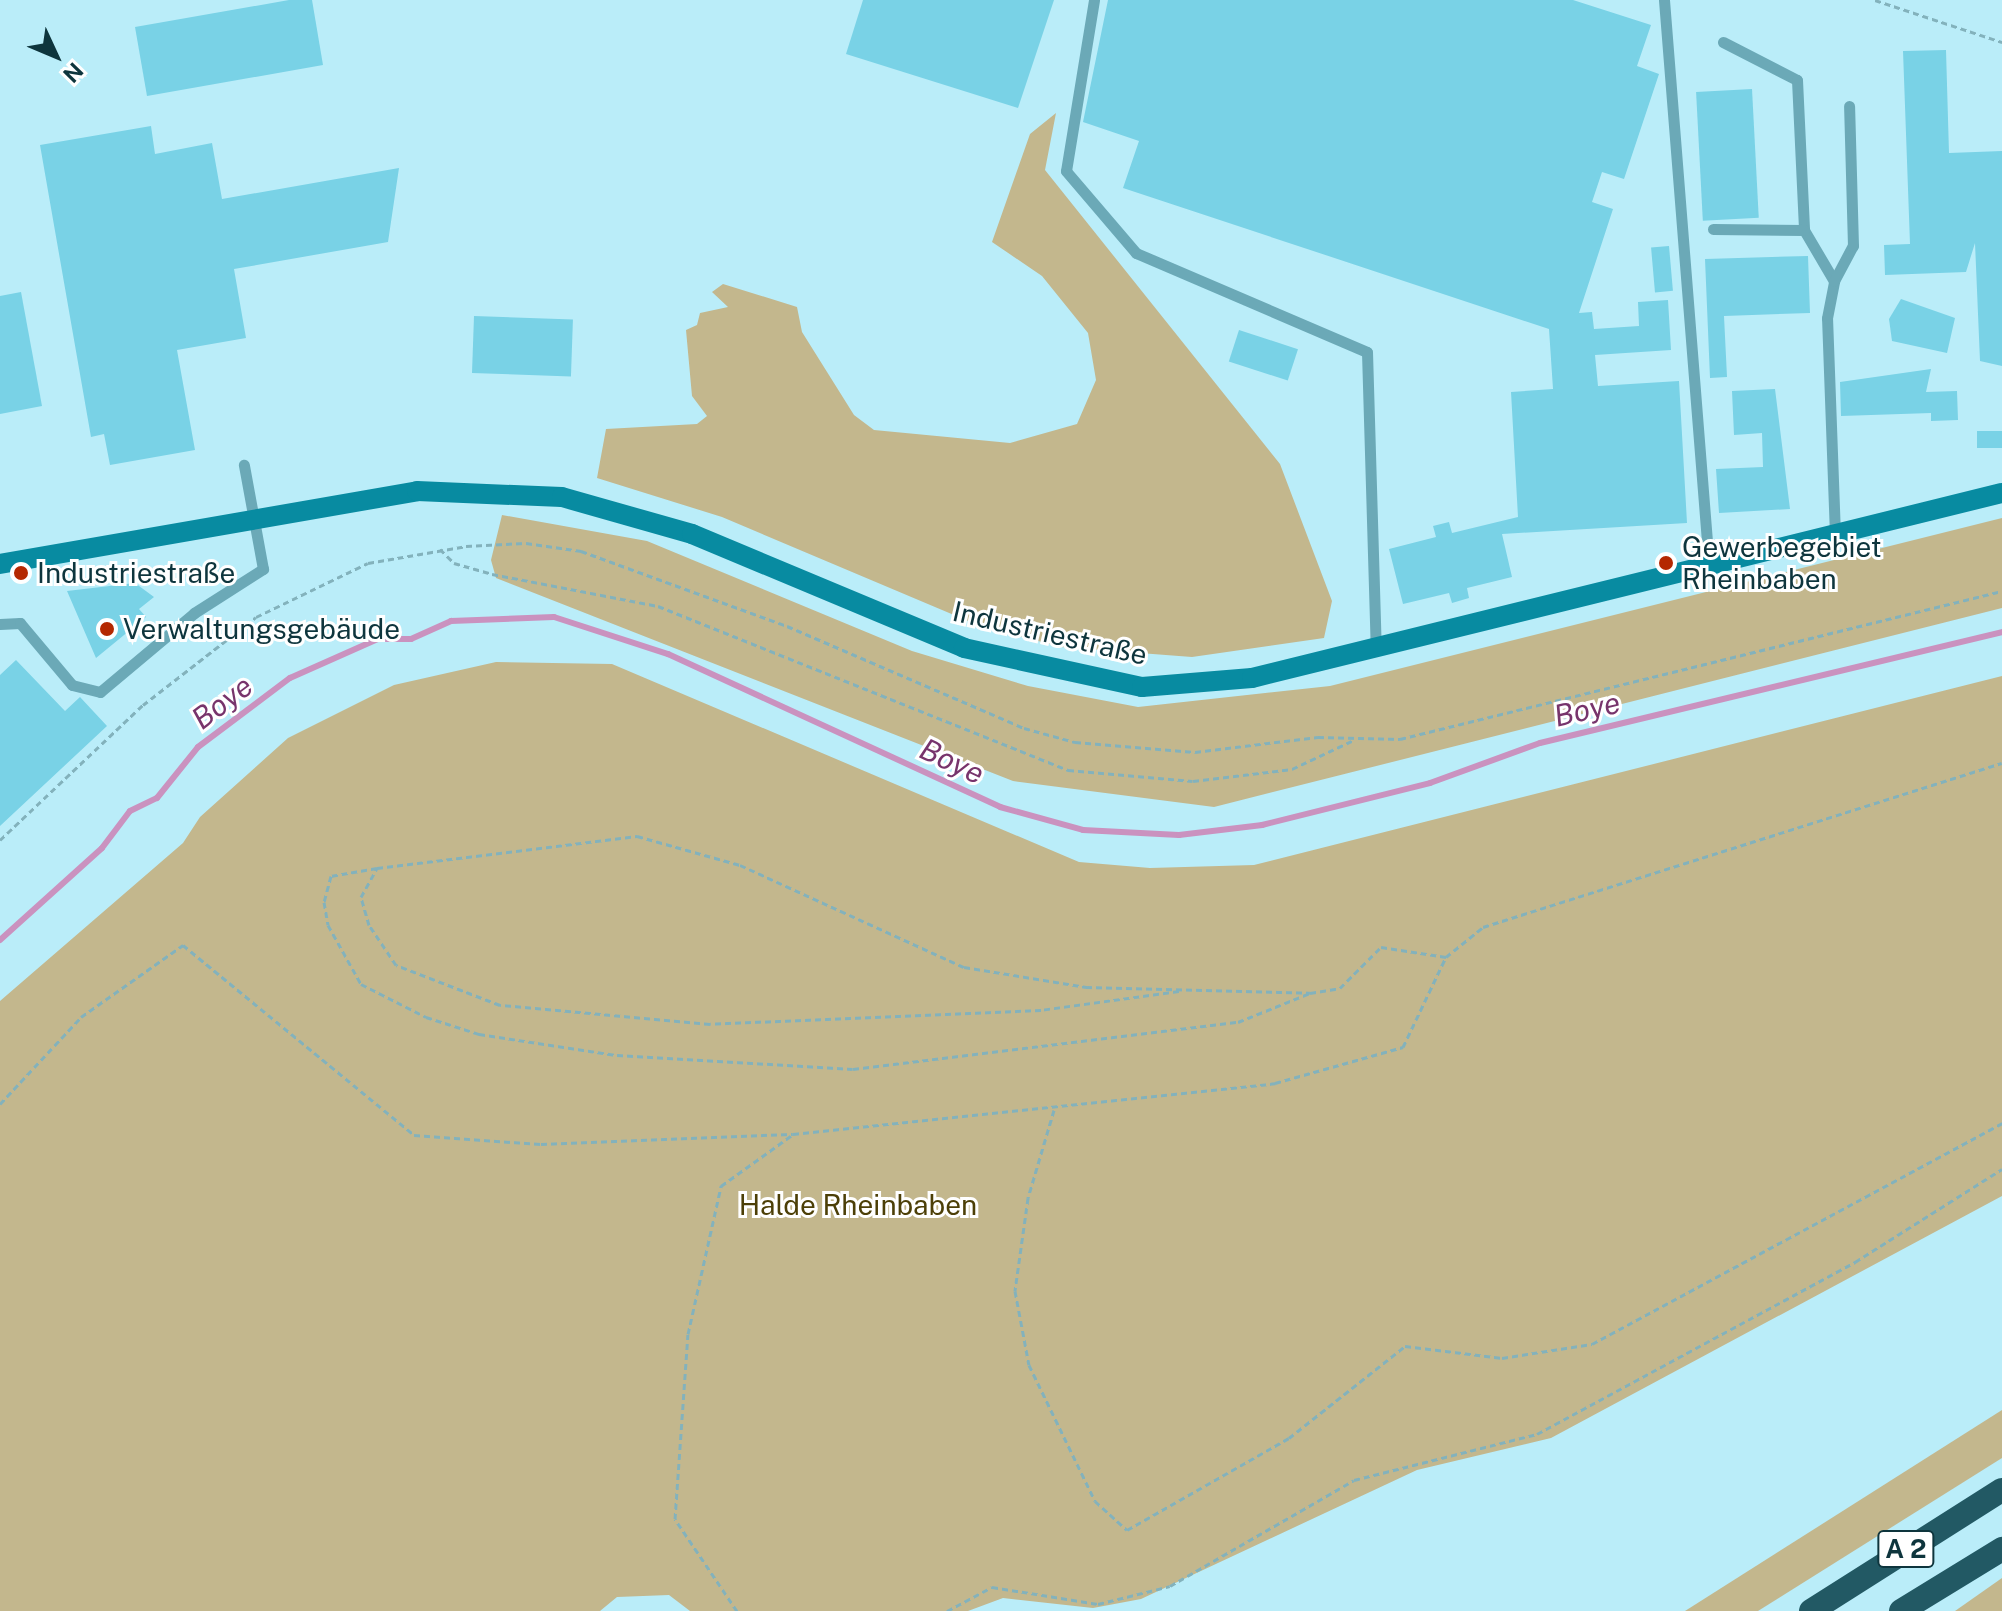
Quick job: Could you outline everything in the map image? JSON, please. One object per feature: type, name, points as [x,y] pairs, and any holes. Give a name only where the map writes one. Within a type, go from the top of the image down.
[{"type":"highway","name":"A 2","points":[[1811,1611],[2002,1490]]},
{"type":"highway","name":"A 2","points":[[1901,1611],[2002,1549]]},
{"type":"street","name":"Industriestraße","points":[[0,564],[255,519],[445,490],[612,506],[964,648],[1142,687],[1252,678],[2002,493]]},
{"type":"lane","points":[[1094,0],[1066,171],[1136,253],[1367,352],[1376,648]]},
{"type":"lane","points":[[1664,0],[1709,567]]},
{"type":"lane","points":[[1723,42],[1797,80],[1804,230],[1834,281]]},
{"type":"lane","points":[[1835,535],[1827,318],[1834,281],[1853,246],[1849,106]]},
{"type":"lane","points":[[1713,229],[1804,230]]},
{"type":"lane","points":[[0,624],[20,623],[72,685],[100,692],[194,613],[263,569],[244,465]]},
{"type":"path","points":[[1875,0],[2002,42]]},
{"type":"path","points":[[440,549],[454,563],[492,574],[583,588],[695,619],[1068,770],[1193,781],[1292,769],[1355,739]]},
{"type":"path","points":[[0,1104],[81,1017],[183,945],[414,1135],[541,1144],[793,1134],[1054,1110],[1275,1083],[1403,1047],[1446,957],[1483,927],[2002,763]]},
{"type":"path","points":[[1310,993],[1238,1022],[853,1069],[617,1055],[479,1034],[361,984],[328,925],[324,902],[331,876],[637,836],[740,865],[964,967],[1086,987],[1310,993],[1340,988],[1381,947],[1446,957]]},
{"type":"path","points":[[377,868],[361,897],[369,925],[396,965],[500,1005],[710,1024],[1041,1010],[1179,991]]},
{"type":"path","points":[[1054,1110],[1028,1198],[1015,1291],[1029,1365],[1095,1501],[1127,1530],[1289,1438],[1405,1346],[1502,1358],[1592,1344],[2002,1123]]},
{"type":"path","points":[[737,1611],[675,1519],[688,1334],[721,1186],[793,1134]]},
{"type":"path","points":[[947,1611],[992,1587],[1098,1604],[1170,1586],[1354,1480],[1537,1434],[1855,1262],[2002,1169]]},
{"type":"green space","points":[[1056,113],[1045,170],[1280,464],[1332,601],[1324,638],[1192,657],[1061,647],[980,626],[722,517],[597,478],[606,429],[697,424],[707,416],[692,396],[686,330],[697,325],[700,313],[728,307],[712,292],[723,284],[797,307],[802,332],[854,415],[874,430],[1010,443],[1077,424],[1096,380],[1088,333],[1042,276],[992,242],[1030,134]]},
{"type":"green space","points":[[502,515],[647,541],[912,651],[1028,686],[1138,707],[1330,686],[2002,518],[2002,608],[1214,807],[1013,781],[496,578],[491,560]]},
{"type":"green space","name":"Halde Rheinbaben","points":[[496,662],[612,664],[1079,862],[1150,868],[1254,865],[2002,676],[2002,1196],[1551,1438],[1417,1470],[1141,1599],[1093,1608],[1003,1598],[968,1611],[690,1611],[669,1595],[617,1597],[600,1611],[0,1611],[0,1001],[183,843],[200,817],[288,738],[394,685]]},
{"type":"green space","points":[[2002,1410],[2002,1458],[1758,1611],[1685,1611]]},
{"type":"green space","points":[[2002,1578],[2002,1611],[1955,1611]]},
{"type":"building","points":[[289,0],[312,0],[323,65],[147,96],[135,27]]},
{"type":"building","points":[[863,0],[1054,0],[1018,108],[846,54]]},
{"type":"building","points":[[1108,0],[1573,0],[1651,25],[1637,66],[1659,74],[1624,179],[1602,172],[1592,202],[1613,209],[1579,313],[1592,312],[1594,329],[1639,326],[1638,302],[1668,300],[1671,350],[1595,355],[1598,386],[1679,381],[1687,523],[1502,534],[1512,577],[1467,588],[1469,598],[1452,603],[1449,593],[1403,604],[1389,549],[1436,537],[1433,526],[1449,522],[1452,533],[1518,517],[1511,392],[1553,389],[1549,329],[1123,188],[1139,141],[1083,122]]},
{"type":"building","points":[[1946,50],[1949,153],[2002,151],[2002,366],[1980,361],[1975,243],[1966,272],[1885,275],[1884,245],[1910,244],[1903,51]]},
{"type":"building","points":[[1752,89],[1759,218],[1703,221],[1696,92]]},
{"type":"building","points":[[151,126],[155,154],[212,143],[222,199],[399,168],[388,242],[234,269],[246,338],[177,350],[195,450],[110,465],[104,434],[91,437],[40,145]]},
{"type":"building","points":[[1669,246],[1673,291],[1655,292],[1651,248]]},
{"type":"building","points":[[1808,256],[1810,313],[1724,316],[1727,377],[1710,378],[1705,259]]},
{"type":"building","points":[[21,292],[42,406],[0,414],[0,296]]},
{"type":"building","points":[[1901,299],[1955,318],[1947,353],[1892,341],[1889,319]]},
{"type":"building","points":[[474,316],[573,319],[571,376],[472,373]]},
{"type":"building","points":[[1239,330],[1298,349],[1288,381],[1229,361]]},
{"type":"building","points":[[1931,369],[1926,392],[1957,391],[1958,420],[1931,421],[1931,413],[1841,416],[1840,382]]},
{"type":"building","points":[[1775,389],[1790,509],[1719,513],[1716,469],[1763,467],[1762,433],[1734,435],[1732,391]]},
{"type":"building","points":[[1977,431],[2002,431],[2002,448],[1977,448]]},
{"type":"building","name":"Verwaltungsgebäude","points":[[135,583],[154,597],[139,609],[146,617],[96,658],[67,591]]},
{"type":"building","points":[[16,660],[65,711],[80,697],[107,726],[0,826],[0,675]]},
{"type":"waterway","name":"Boye","points":[[0,940],[102,848],[130,811],[157,798],[198,747],[290,678],[378,639],[411,639],[451,621],[554,617],[668,654],[1000,807],[1083,830],[1179,835],[1262,825],[1430,783],[1540,743],[2002,632]]},
{"type":"place","name":"Gewerbegebiet Rheinbaben","points":[[1666,563]]},
{"type":"place","name":"Industriestraße","points":[[21,573]]},
{"type":"place","name":"Verwaltungsgebäude","points":[[107,629]]}]
